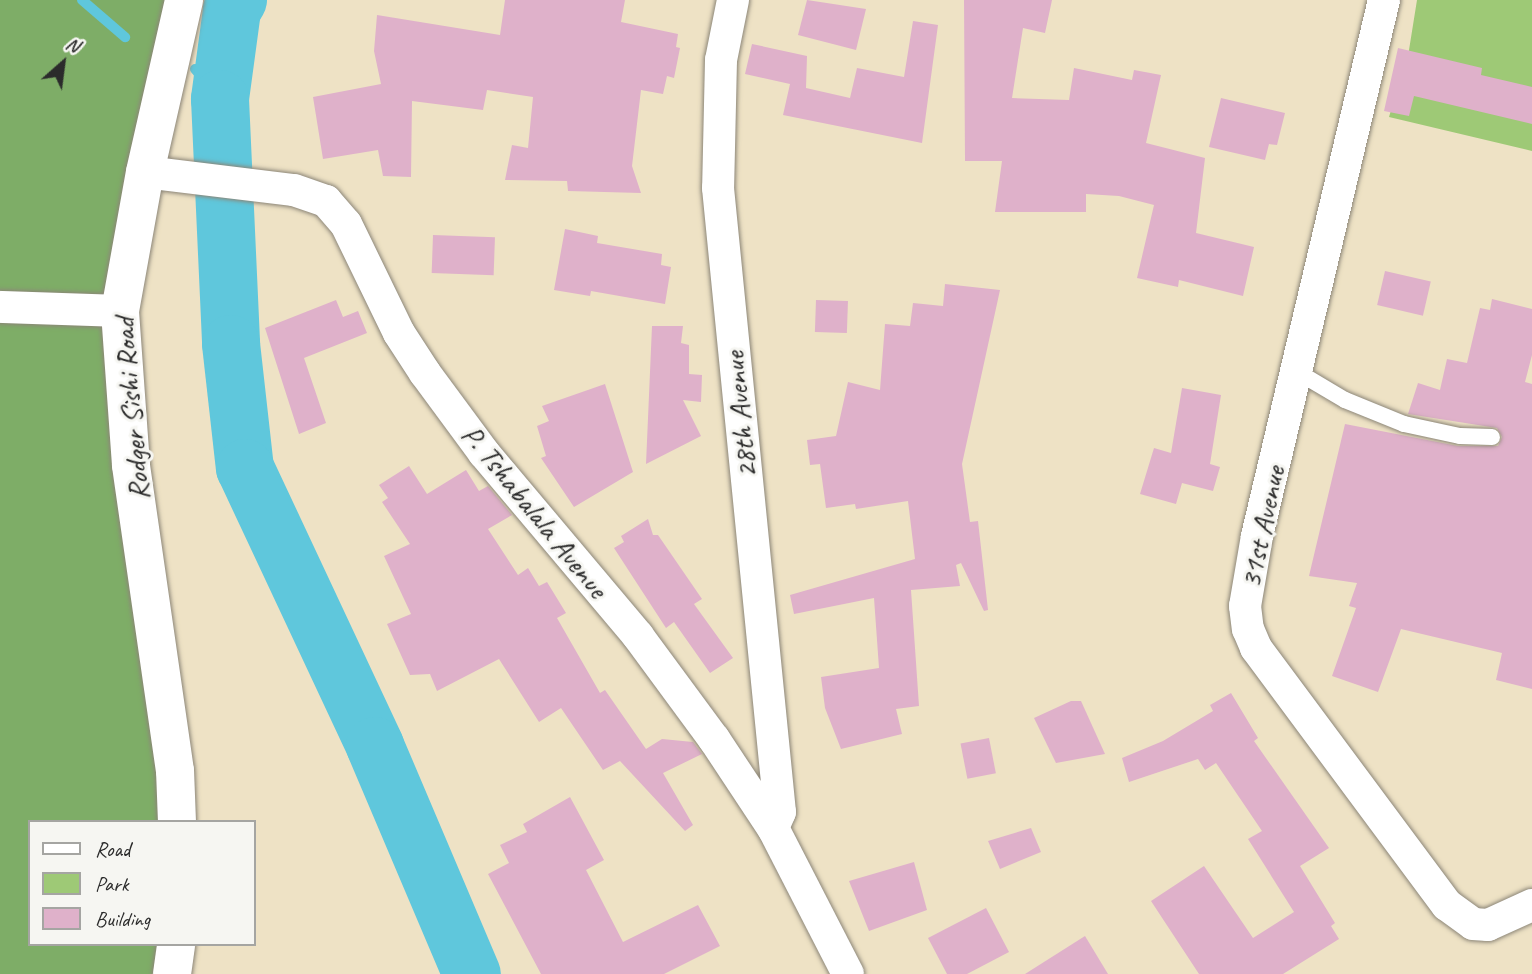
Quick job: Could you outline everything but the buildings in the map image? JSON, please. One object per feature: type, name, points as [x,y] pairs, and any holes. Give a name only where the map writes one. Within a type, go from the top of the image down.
[{"type":"street","name":"Rodger Sishi Road","points":[[177,820],[175,771],[131,465],[120,312],[145,172],[184,0]]},
{"type":"street","name":"28th Avenue","points":[[733,0],[719,84],[718,188],[780,812],[773,828]]},
{"type":"street","name":"31st Avenue","points":[[1384,0],[1296,371],[1245,606],[1256,649],[1447,905],[1472,924],[1488,925],[1532,905]]},
{"type":"street","name":"P. Tshabalala Avenue","points":[[145,172],[294,190],[326,201],[345,223],[399,333],[425,373],[484,453],[638,636],[773,828],[848,974]]},
{"type":"street","points":[[0,307],[120,312]]},
{"type":"street","points":[[172,974],[176,946]]},
{"type":"lane","points":[[1296,371],[1345,400],[1404,424],[1460,436],[1492,437]]},
{"type":"green space","points":[[0,0],[182,0],[117,306],[175,820],[28,820],[28,946],[170,946],[165,974],[0,974]]},
{"type":"green space","points":[[1417,0],[1532,0],[1532,151],[1389,117],[1409,50]]},
{"type":"waterway","points":[[82,0],[125,37]]},
{"type":"waterway","points":[[238,0],[232,10],[220,99],[231,344],[245,468],[375,746],[472,974]]},
{"type":"waterway","points":[[195,69],[220,99]]}]
